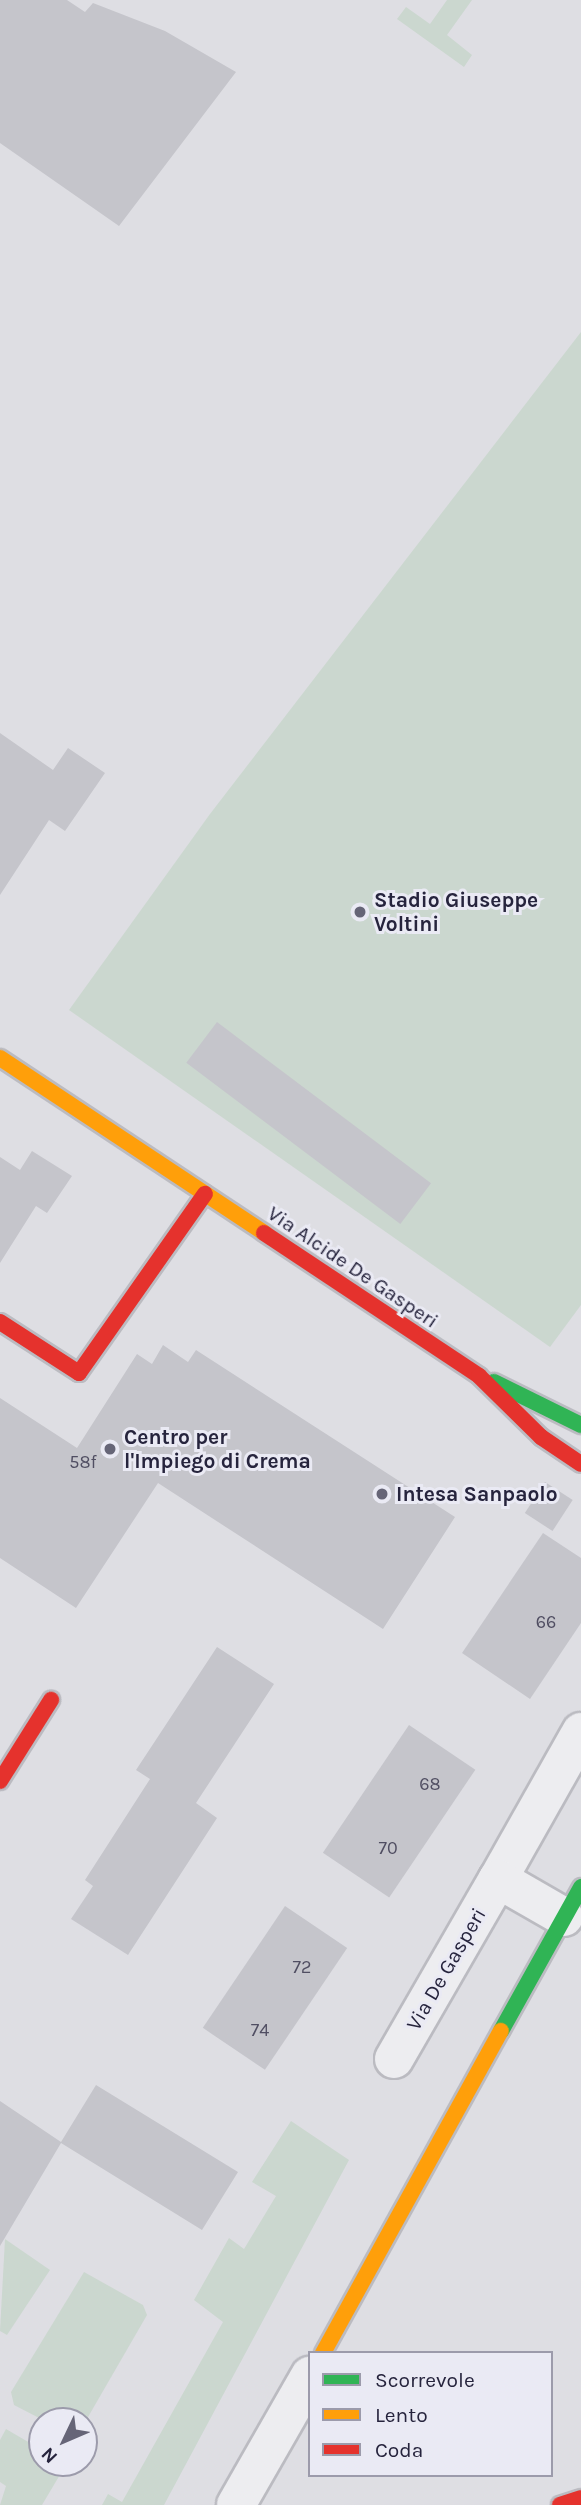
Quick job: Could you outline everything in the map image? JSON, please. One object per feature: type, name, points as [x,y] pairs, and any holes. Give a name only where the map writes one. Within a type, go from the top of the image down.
[{"type":"street","name":"Via Alcide De Gasperi","points":[[0,1058],[479,1376],[541,1437],[581,1464]]},
{"type":"street","points":[[0,1322],[79,1373],[205,1194]]},
{"type":"street","name":"Via Alcide De Gasperi","points":[[479,1376],[551,1404],[581,1424]]},
{"type":"street","points":[[0,1781],[51,1700]]},
{"type":"street","name":"Via De Gasperi","points":[[394,2059],[581,1732]]},
{"type":"street","points":[[324,2351],[573,1902],[498,1878]]},
{"type":"street","points":[[244,2501],[308,2380]]},
{"type":"street","points":[[560,2505],[581,2498]]},
{"type":"shaded area","points":[[447,0],[472,0],[447,35],[472,55],[464,67],[397,19],[406,7],[430,24]]},
{"type":"shaded area","name":"Stadio Giuseppe Voltini","points":[[581,332],[581,1305],[550,1347],[69,1010],[210,814]]},
{"type":"shaded area","points":[[291,2121],[349,2160],[164,2505],[102,2505],[108,2494],[122,2502],[223,2322],[194,2300],[229,2238],[244,2249],[276,2196],[252,2182]]},
{"type":"shaded area","points":[[5,2239],[50,2270],[7,2335],[0,2331]]},
{"type":"shaded area","points":[[84,2272],[143,2305],[147,2315],[94,2407],[28,2407],[28,2412],[14,2405],[11,2392]]},
{"type":"shaded area","points":[[6,2429],[28,2442],[28,2477],[59,2477],[42,2505],[0,2505],[6,2486],[0,2482],[0,2440]]},
{"type":"building","points":[[0,0],[67,0],[85,12],[93,3],[165,31],[236,72],[119,226],[0,143]]},
{"type":"building","points":[[0,733],[53,770],[68,748],[105,773],[65,831],[49,820],[0,895]]},
{"type":"building","points":[[217,1022],[431,1183],[400,1224],[186,1063]]},
{"type":"building","points":[[32,1151],[72,1176],[47,1213],[36,1206],[0,1263],[0,1157],[20,1170]]},
{"type":"building","points":[[163,1345],[188,1362],[196,1350],[455,1517],[383,1629],[158,1483],[76,1608],[0,1558],[0,1398],[77,1448],[137,1354],[152,1364]]},
{"type":"building","points":[[545,1482],[573,1500],[553,1531],[525,1513]]},
{"type":"building","points":[[543,1533],[581,1558],[581,1623],[530,1699],[462,1653]]},
{"type":"building","points":[[217,1647],[274,1684],[196,1803],[217,1818],[128,1955],[71,1919],[93,1886],[85,1880],[150,1779],[136,1770]]},
{"type":"building","points":[[409,1725],[475,1770],[389,1897],[323,1853]]},
{"type":"building","points":[[285,1906],[347,1948],[265,2070],[203,2028]]},
{"type":"building","points":[[96,2085],[238,2172],[202,2230],[61,2143],[0,2246],[0,2101],[61,2142]]},
{"type":"traffic: fast","points":[[494,1382],[581,1425]]},
{"type":"traffic: fast","points":[[501,2031],[581,1887]]},
{"type":"traffic: slow","points":[[0,1058],[264,1233]]},
{"type":"traffic: slow","points":[[324,2351],[501,2031]]},
{"type":"traffic: jam","points":[[0,1322],[79,1373],[205,1194]]},
{"type":"traffic: jam","points":[[264,1233],[479,1376],[541,1437],[581,1464]]},
{"type":"traffic: jam","points":[[0,1781],[51,1700]]},
{"type":"traffic: jam","points":[[560,2505],[581,2498]]},
{"type":"place","name":"Stadio Giuseppe Voltini","points":[[360,912]]},
{"type":"place","name":"Centro per l'Impiego di Crema","points":[[110,1449]]},
{"type":"place","name":"Intesa Sanpaolo","points":[[382,1494]]}]
